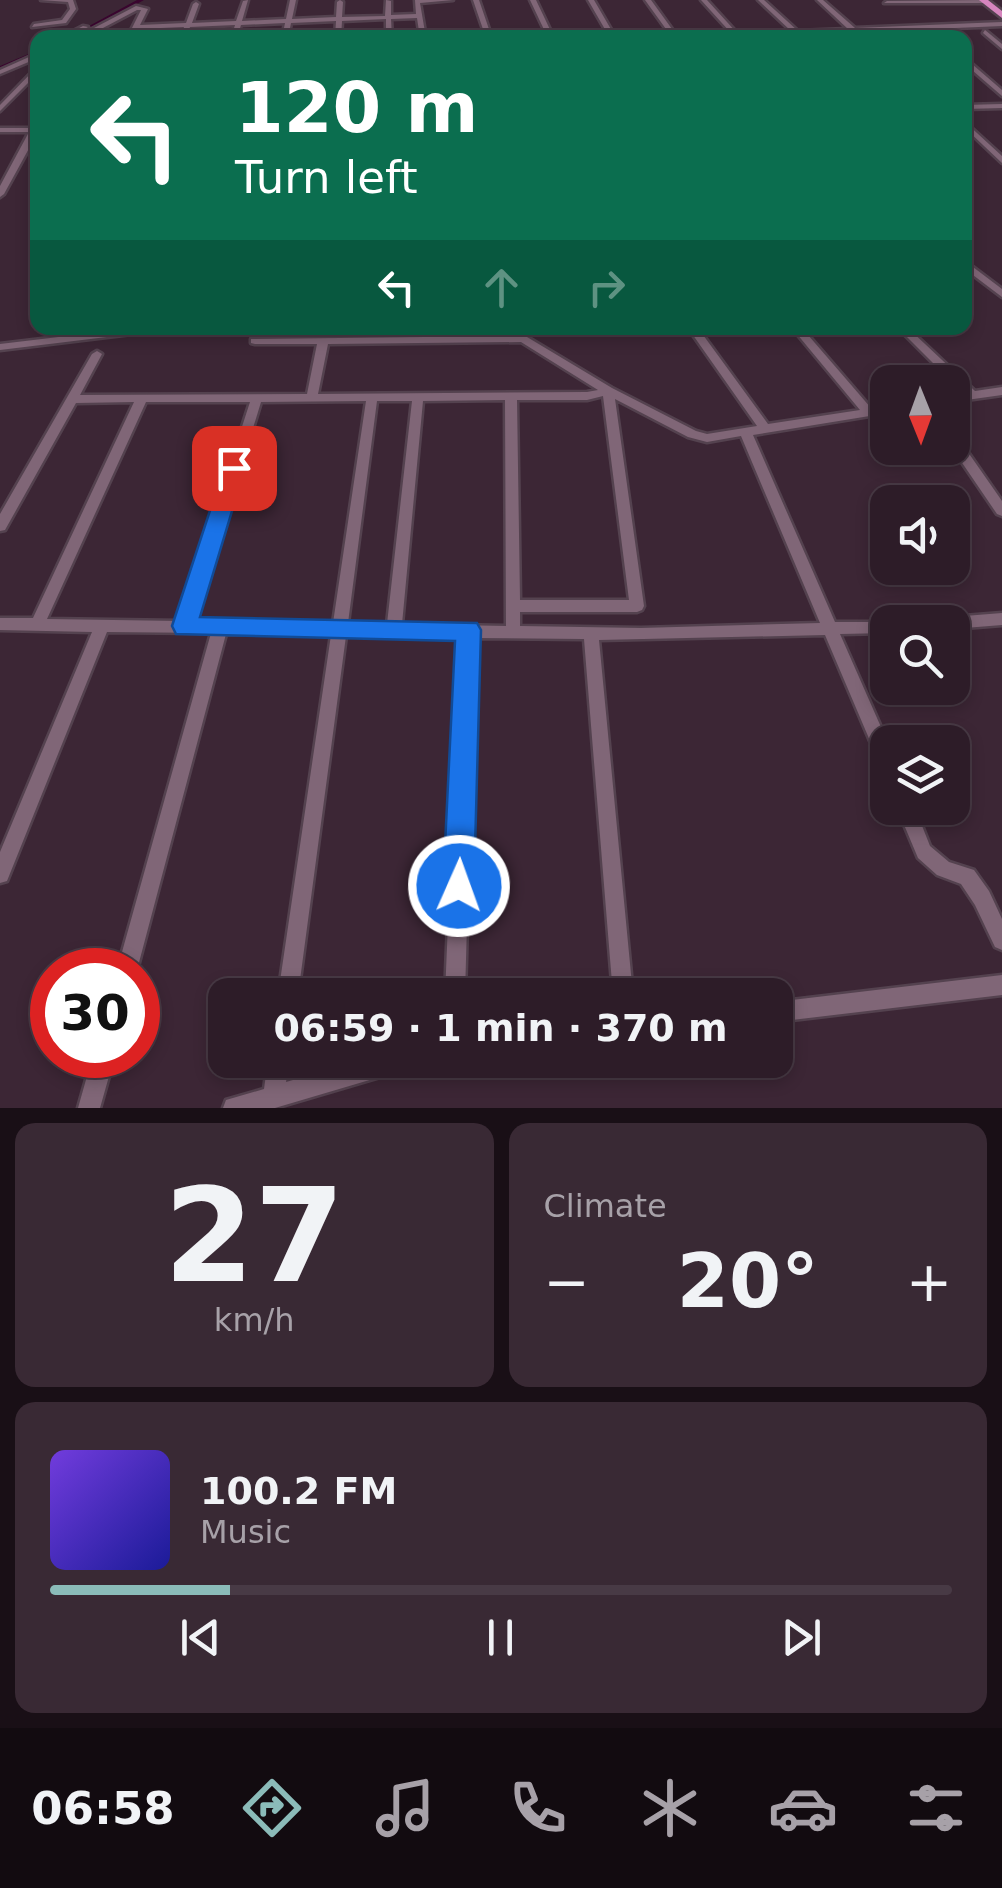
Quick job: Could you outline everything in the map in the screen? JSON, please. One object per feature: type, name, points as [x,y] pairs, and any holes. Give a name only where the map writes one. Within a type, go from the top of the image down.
[{"type":"highway","points":[[986,0],[1002,12]]},
{"type":"street","points":[[34,26],[64,22],[73,9],[70,0],[44,0]]},
{"type":"street","points":[[80,30],[148,0]]},
{"type":"street","points":[[287,30],[294,0]]},
{"type":"street","points":[[423,30],[417,2],[450,0]]},
{"type":"street","points":[[476,0],[486,30]]},
{"type":"street","points":[[533,0],[547,30]]},
{"type":"street","points":[[591,0],[608,30]]},
{"type":"street","points":[[648,0],[670,30]]},
{"type":"street","points":[[704,0],[731,30]]},
{"type":"street","points":[[761,0],[794,30]]},
{"type":"street","points":[[820,0],[846,30]]},
{"type":"street","points":[[886,2],[986,0]]},
{"type":"street","points":[[237,30],[246,1]]},
{"type":"street","points":[[388,1],[389,30]]},
{"type":"street","points":[[339,30],[340,2]]},
{"type":"street","points":[[886,2],[911,28]]},
{"type":"street","points":[[948,2],[976,25]]},
{"type":"street","points":[[134,30],[145,9],[135,4]]},
{"type":"street","points":[[91,30],[135,4]]},
{"type":"street","points":[[186,30],[196,4]]},
{"type":"street","points":[[136,27],[420,16]]},
{"type":"street","points":[[891,30],[1002,24]]},
{"type":"street","points":[[985,32],[1002,47]]},
{"type":"street","points":[[972,33],[1002,32]]},
{"type":"street","points":[[0,66],[30,55]]},
{"type":"street","points":[[18,64],[30,57]]},
{"type":"street","points":[[0,66],[30,66]]},
{"type":"street","points":[[972,66],[1002,94]]},
{"type":"street","points":[[0,109],[30,75]]},
{"type":"street","points":[[972,106],[1002,106]]},
{"type":"street","points":[[0,130],[30,128]]},
{"type":"street","points":[[972,131],[1001,158]]},
{"type":"street","points":[[0,194],[30,138]]},
{"type":"street","points":[[972,270],[1002,294]]},
{"type":"street","points":[[36,342],[38,335]]},
{"type":"street","points":[[0,346],[89,335]]},
{"type":"street","points":[[517,335],[608,390],[707,438],[868,412]]},
{"type":"street","points":[[698,335],[766,429]]},
{"type":"street","points":[[803,335],[868,412]]},
{"type":"street","points":[[910,335],[972,394],[1002,390]]},
{"type":"street","points":[[255,341],[524,339]]},
{"type":"street","points":[[312,397],[324,340]]},
{"type":"street","points":[[0,526],[97,354]]},
{"type":"street","points":[[72,398],[586,396],[608,390]]},
{"type":"street","points":[[608,390],[641,634]]},
{"type":"street","points":[[394,629],[418,396]]},
{"type":"street","points":[[511,396],[513,631]]},
{"type":"street","points":[[290,978],[372,397]]},
{"type":"street","points":[[37,624],[142,398]]},
{"type":"street","points":[[184,626],[257,398]]},
{"type":"street","points":[[746,433],[872,725]]},
{"type":"street","points":[[970,464],[1002,511]]},
{"type":"street","points":[[515,606],[636,606]]},
{"type":"street","points":[[970,622],[1002,619]]},
{"type":"street","points":[[0,624],[641,634],[870,629]]},
{"type":"street","points":[[0,874],[102,626]]},
{"type":"street","points":[[133,948],[220,627]]},
{"type":"street","points":[[456,978],[468,630]]},
{"type":"street","points":[[591,633],[621,978]]},
{"type":"street","points":[[913,825],[924,852],[943,870],[967,877],[1002,940]]},
{"type":"street","points":[[793,1010],[1002,985]]},
{"type":"street","points":[[90,1108],[98,1078]]},
{"type":"street","points":[[273,1098],[276,1078]]},
{"type":"street","points":[[234,1108],[340,1078]]},
{"type":"waterway","points":[[85,30],[141,0]]},
{"type":"waterway","points":[[0,68],[30,55]]},
{"type":"route","points":[[234,468],[184,626],[468,630],[459,886]]}]
